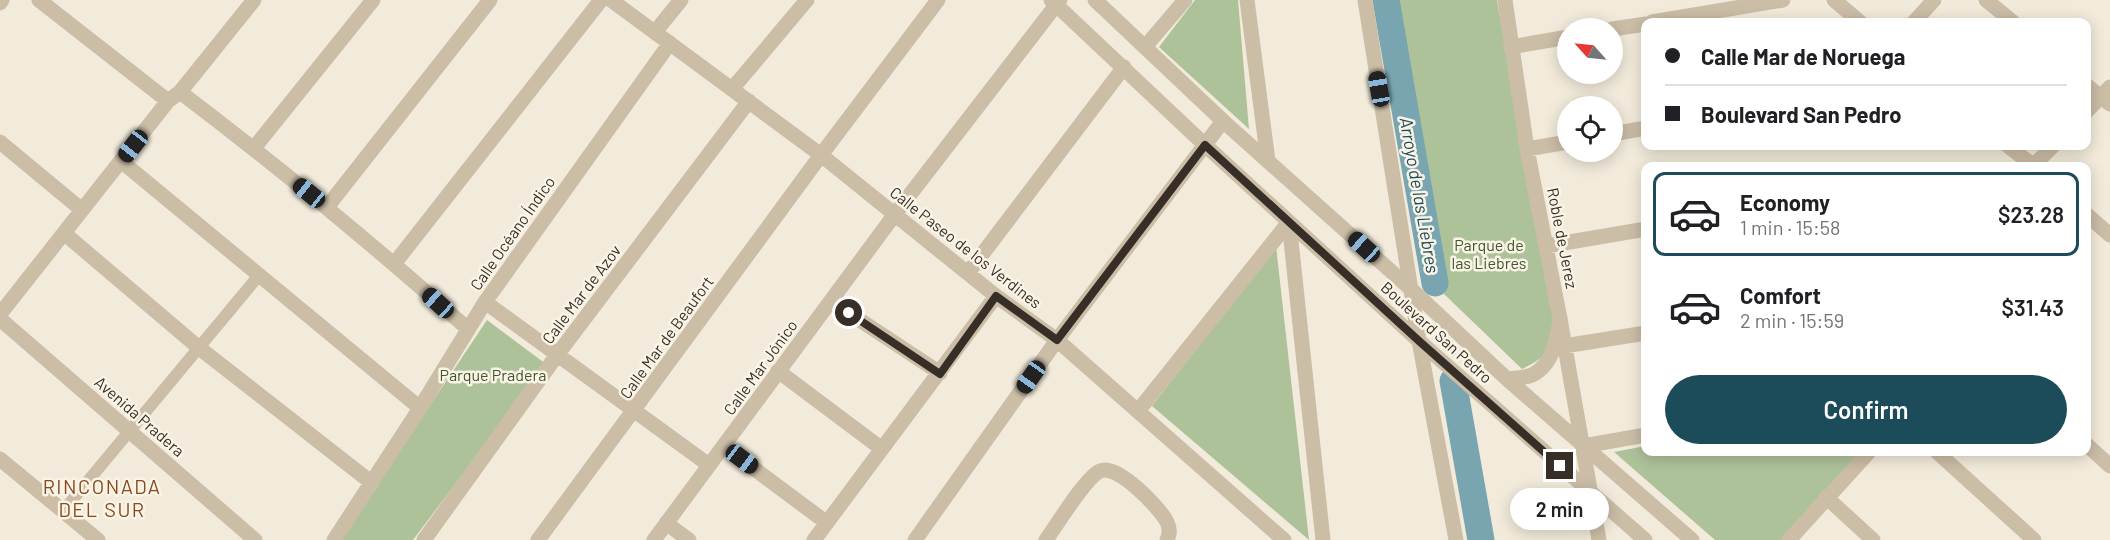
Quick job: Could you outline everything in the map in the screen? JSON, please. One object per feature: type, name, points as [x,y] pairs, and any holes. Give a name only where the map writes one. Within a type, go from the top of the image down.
[{"type":"street","points":[[39,0],[174,97],[254,148],[327,207],[468,329]]},
{"type":"street","points":[[0,314],[121,161],[254,0]]},
{"type":"street","points":[[254,148],[373,0]]},
{"type":"street","points":[[327,207],[490,0]]},
{"type":"street","points":[[394,264],[601,0]]},
{"type":"street","name":"Calle Paseo de los Verdines","points":[[611,0],[821,155],[996,296],[1057,340],[1284,540]]},
{"type":"street","points":[[655,32],[681,0]]},
{"type":"street","points":[[732,89],[807,0]]},
{"type":"street","name":"Calle Mar de Beaufort","points":[[538,540],[938,0]]},
{"type":"street","name":"Boulevard San Pedro","points":[[1095,0],[1223,122],[1507,379],[1692,540]]},
{"type":"street","points":[[1144,47],[1185,0]]},
{"type":"street","points":[[1247,0],[1268,161]]},
{"type":"street","points":[[1365,0],[1417,296],[1456,540]]},
{"type":"street","name":"Roble de Jerez","points":[[1505,0],[1510,47],[1527,149],[1599,540]]},
{"type":"street","points":[[1676,18],[1783,0]]},
{"type":"street","points":[[1834,0],[1855,18]]},
{"type":"street","points":[[1918,18],[1934,0]]},
{"type":"street","points":[[1986,0],[2008,18]]},
{"type":"street","name":"Boulevard San Pedro","points":[[1056,1],[1205,145],[1289,222],[1589,493],[1645,540]]},
{"type":"street","name":"Calle Mar Jónico","points":[[654,540],[1056,1]]},
{"type":"street","points":[[1623,27],[1641,25]]},
{"type":"street","points":[[1510,47],[1557,39]]},
{"type":"street","name":"Calle Océano Índico","points":[[334,540],[420,408],[485,302],[670,43]]},
{"type":"street","points":[[968,273],[1124,67]]},
{"type":"street","points":[[2091,88],[2107,96],[2091,108]]},
{"type":"street","name":"Calle Mar de Azov","points":[[424,540],[557,355],[749,101]]},
{"type":"street","points":[[915,540],[1057,340],[1223,122]]},
{"type":"street","points":[[1623,132],[1641,129]]},
{"type":"street","points":[[0,142],[82,210]]},
{"type":"street","points":[[1527,149],[1557,144]]},
{"type":"street","points":[[2013,150],[2028,162]]},
{"type":"street","points":[[2037,162],[2049,150]]},
{"type":"street","points":[[121,161],[420,408]]},
{"type":"street","points":[[2091,218],[2110,235]]},
{"type":"street","points":[[1138,411],[1289,222]]},
{"type":"street","points":[[1289,222],[1323,540]]},
{"type":"street","points":[[1546,246],[1641,230]]},
{"type":"street","points":[[65,234],[198,347],[372,483]]},
{"type":"street","points":[[63,511],[260,274]]},
{"type":"street","points":[[814,540],[996,296]]},
{"type":"street","points":[[831,301],[940,374]]},
{"type":"street","points":[[485,302],[709,465]]},
{"type":"street","name":"Avenida Pradera","points":[[0,319],[255,540]]},
{"type":"street","points":[[1507,379],[1533,374],[1544,365],[1555,349],[1560,319]]},
{"type":"street","points":[[1564,346],[1641,334]]},
{"type":"street","points":[[778,371],[882,449]]},
{"type":"street","points":[[1583,446],[1641,436]]},
{"type":"street","points":[[725,447],[827,523]]},
{"type":"street","points":[[2091,449],[2110,466]]},
{"type":"street","points":[[1789,540],[1865,456]]},
{"type":"street","points":[[1941,456],[2034,540]]},
{"type":"street","points":[[1,463],[98,540]]},
{"type":"street","points":[[1046,540],[1087,484],[1101,471],[1107,469],[1125,477],[1161,513],[1168,523],[1170,534],[1167,540]]},
{"type":"street","points":[[1826,497],[1873,540]]},
{"type":"street","points":[[666,524],[689,540]]},
{"type":"green space","points":[[1195,0],[1238,0],[1249,129],[1159,47]]},
{"type":"green space","name":"Parque de las Liebres","points":[[1392,0],[1497,0],[1553,318],[1548,350],[1539,359],[1522,369],[1444,294]]},
{"type":"green space","points":[[1276,246],[1309,540],[1152,406]]},
{"type":"green space","name":"Parque Pradera","points":[[487,320],[546,364],[413,540],[340,540]]},
{"type":"green space","points":[[1641,447],[1641,456],[1864,456],[1787,540],[1715,540],[1614,452]]},
{"type":"waterway","name":"Arroyo de las Liebres","points":[[1386,0],[1435,283]]},
{"type":"waterway","name":"Arroyo de las Liebres","points":[[1453,381],[1481,540]]},
{"type":"district","name":"RINCONADA DEL SUR","points":[[102,498]]},
{"type":"route","points":[[849,313],[940,374],[996,296],[1057,340],[1205,145],[1419,341],[1560,466]]}]
